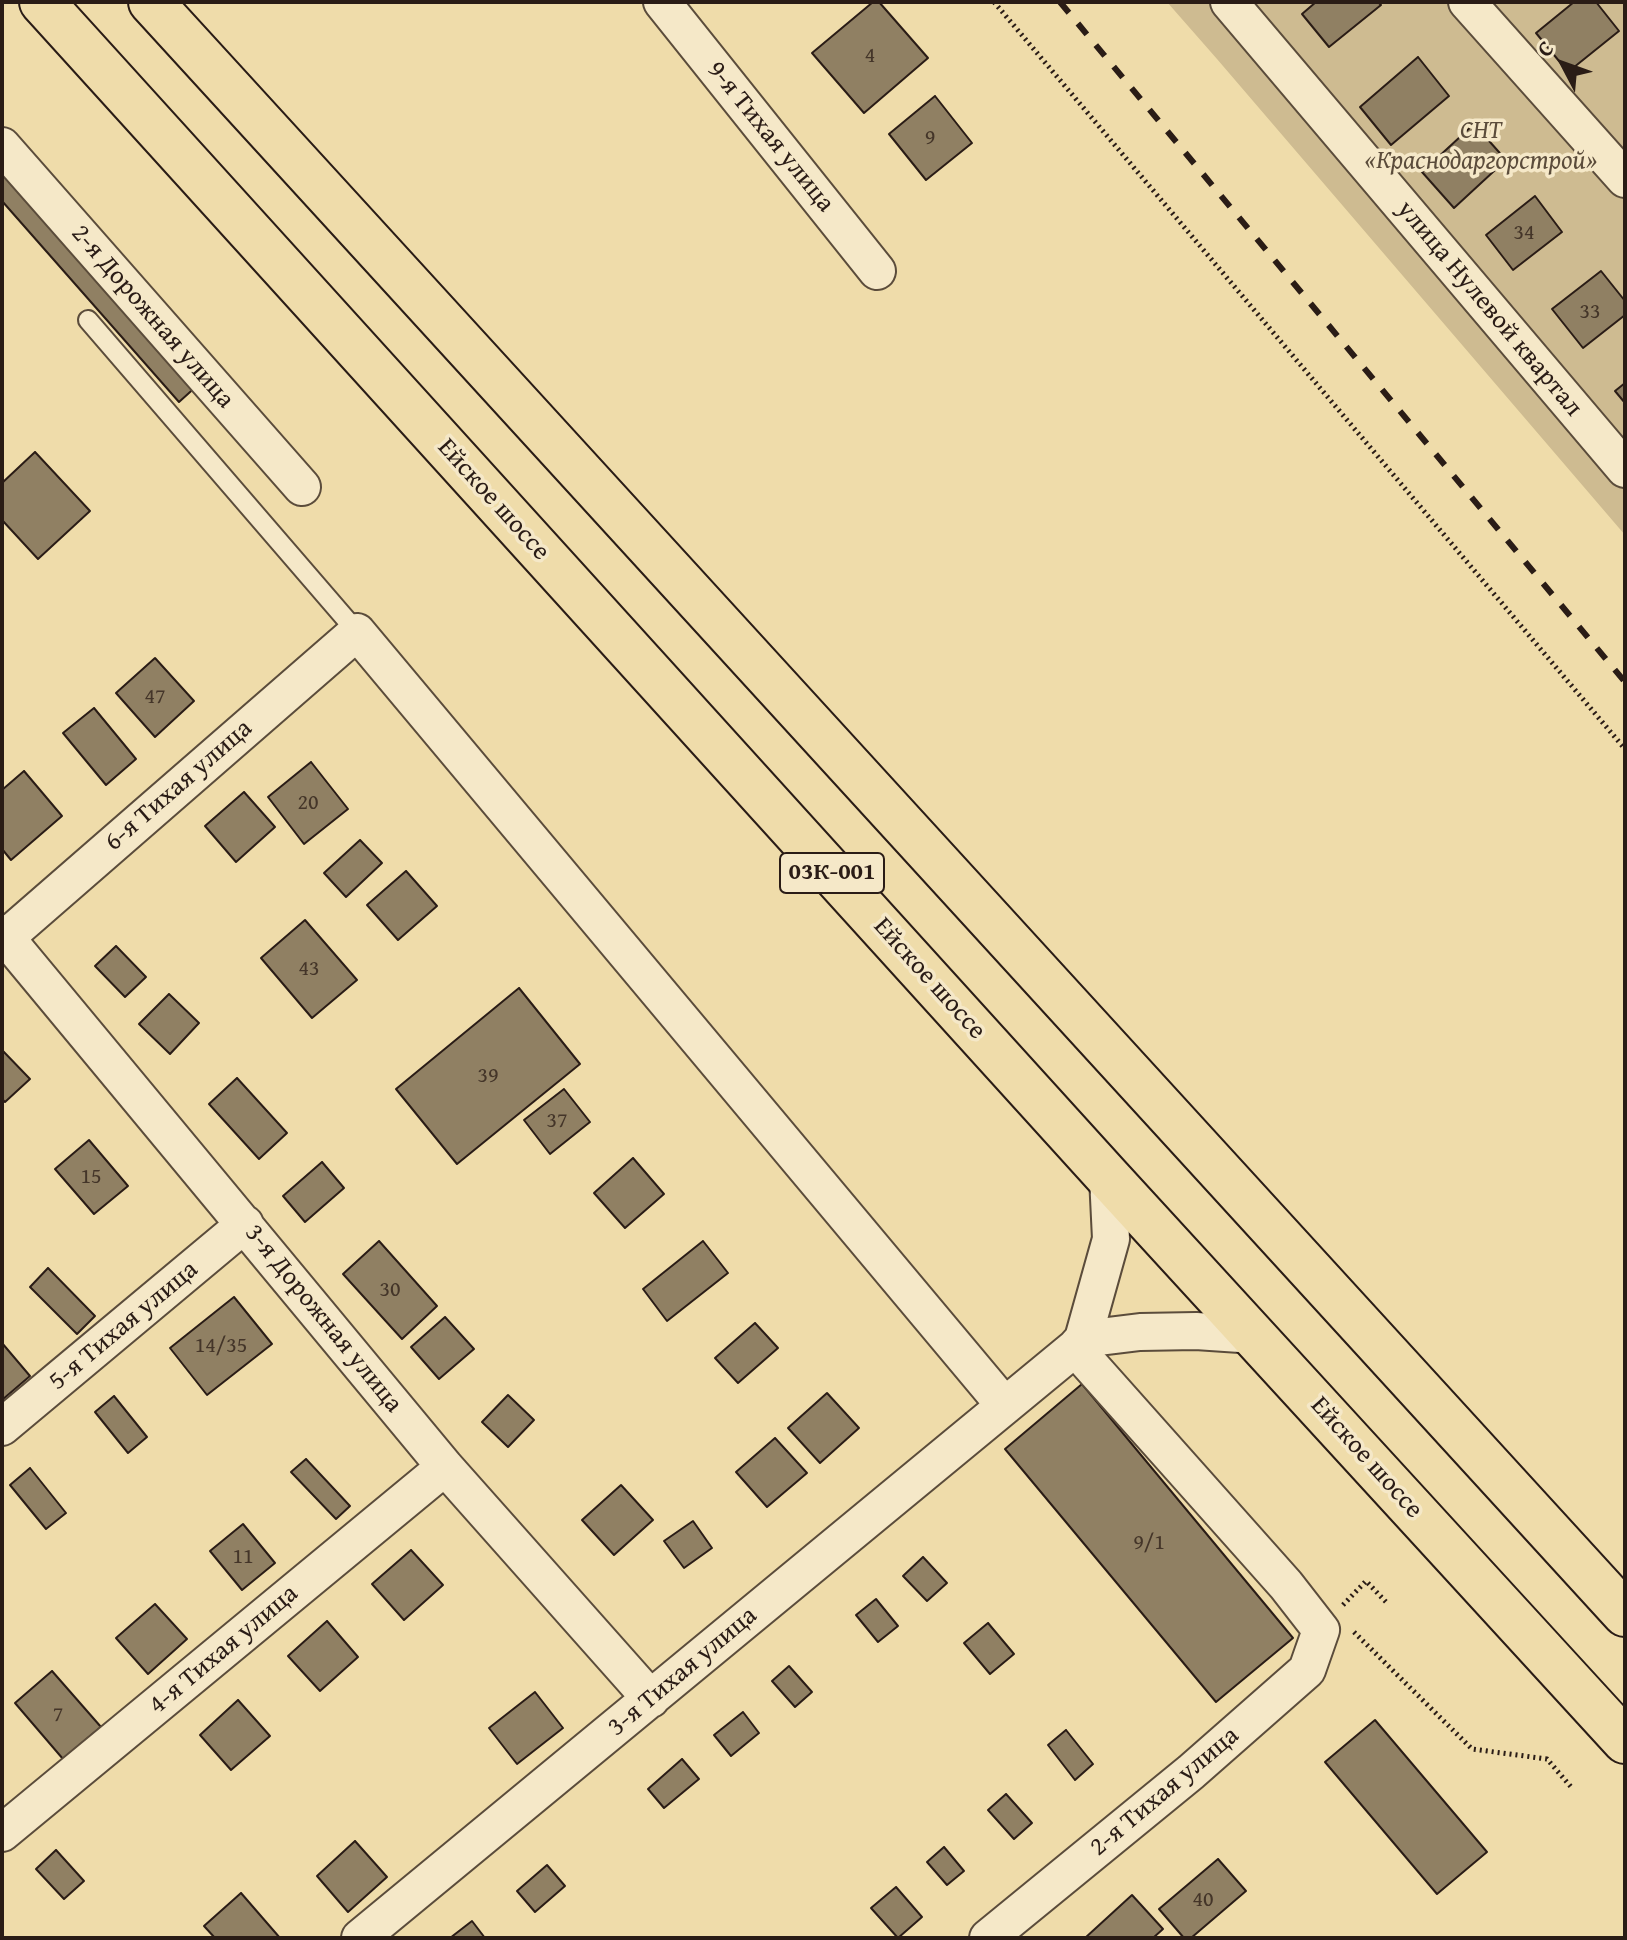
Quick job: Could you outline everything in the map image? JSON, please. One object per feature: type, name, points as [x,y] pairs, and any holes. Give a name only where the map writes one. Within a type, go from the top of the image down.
[{"type":"main road","name":"Ейское шоссе","points":[[42,2],[1108,1177],[1625,1741]]},
{"type":"main road","name":"03К-001","points":[[151,2],[1625,1614]]},
{"type":"street","name":"9-я Тихая улица","points":[[662,2],[877,271]]},
{"type":"street","name":"улица Нулевой квартал","points":[[1229,2],[1625,469]]},
{"type":"street","points":[[1467,2],[1625,179]]},
{"type":"street","name":"2-я Дорожная улица","points":[[2,146],[302,487]]},
{"type":"street","points":[[357,632],[1005,1406]]},
{"type":"street","name":"6-я Тихая улица","points":[[3,937],[357,632]]},
{"type":"street","name":"3-я Дорожная улица","points":[[3,937],[445,1467],[651,1699]]},
{"type":"street","points":[[1079,1344],[1099,1290],[1111,1239],[1108,1177]]},
{"type":"street","name":"5-я Тихая улица","points":[[2,1427],[245,1224]]},
{"type":"street","points":[[1079,1344],[1140,1332],[1196,1331],[1255,1335]]},
{"type":"street","points":[[1079,1344],[1321,1630]]},
{"type":"street","name":"3-я Тихая улица","points":[[360,1938],[1079,1344]]},
{"type":"street","name":"4-я Тихая улица","points":[[2,1833],[445,1467]]},
{"type":"street","name":"2-я Тихая улица","points":[[988,1938],[1191,1772],[1307,1670],[1321,1630]]},
{"type":"lane","points":[[88,320],[357,632]]},
{"type":"path","points":[[994,2],[1625,749]]},
{"type":"path","points":[[1321,1630],[1366,1581],[1386,1602]]},
{"type":"path","points":[[1321,1630],[1356,1632],[1472,1749],[1547,1759],[1572,1788]]},
{"type":"green space","name":"СНТ «Краснодаргорстрой»","points":[[1167,2],[1625,2],[1625,535],[1217,59]]},
{"type":"building","points":[[873,2],[879,2],[928,58],[864,113],[812,53]]},
{"type":"building","points":[[1316,2],[1378,2],[1381,5],[1329,47],[1302,14]]},
{"type":"building","points":[[1574,2],[1596,2],[1619,31],[1568,72],[1536,33]]},
{"type":"building","points":[[1418,57],[1449,96],[1391,145],[1360,107]]},
{"type":"building","points":[[935,96],[972,143],[926,180],[889,134]]},
{"type":"building","points":[[1474,124],[1506,160],[1454,208],[1422,172]]},
{"type":"building","points":[[2,157],[200,383],[179,402],[2,201]]},
{"type":"building","points":[[1535,196],[1562,232],[1513,270],[1486,235]]},
{"type":"building","points":[[1601,271],[1625,301],[1625,315],[1583,348],[1552,309]]},
{"type":"building","points":[[1625,383],[1625,403],[1615,391]]},
{"type":"building","points":[[35,452],[90,511],[38,559],[2,520],[2,483]]},
{"type":"building","points":[[155,658],[194,701],[155,737],[116,693]]},
{"type":"building","points":[[94,708],[136,759],[106,785],[63,733]]},
{"type":"building","points":[[311,762],[348,809],[304,844],[268,797]]},
{"type":"building","points":[[24,771],[62,816],[11,860],[2,849],[2,790]]},
{"type":"building","points":[[244,792],[275,827],[236,862],[205,826]]},
{"type":"building","points":[[360,840],[382,863],[346,897],[324,873]]},
{"type":"building","points":[[406,871],[437,906],[398,940],[367,905]]},
{"type":"building","points":[[305,920],[357,980],[312,1018],[261,958]]},
{"type":"building","points":[[116,946],[146,977],[125,997],[95,966]]},
{"type":"building","points":[[519,988],[580,1064],[457,1164],[396,1089]]},
{"type":"building","points":[[169,994],[199,1023],[170,1054],[139,1024]]},
{"type":"building","points":[[2,1050],[30,1079],[5,1102],[2,1099]]},
{"type":"building","points":[[237,1078],[287,1133],[259,1159],[209,1104]]},
{"type":"building","points":[[564,1089],[590,1122],[550,1154],[524,1120]]},
{"type":"building","points":[[89,1140],[128,1186],[94,1214],[55,1169]]},
{"type":"building","points":[[633,1158],[664,1194],[625,1228],[594,1193]]},
{"type":"building","points":[[322,1162],[344,1188],[305,1222],[283,1196]]},
{"type":"building","points":[[379,1241],[437,1306],[402,1339],[343,1274]]},
{"type":"building","points":[[703,1241],[728,1273],[667,1321],[643,1289]]},
{"type":"building","points":[[48,1268],[95,1316],[77,1334],[30,1287]]},
{"type":"building","points":[[234,1297],[272,1344],[207,1395],[170,1348]]},
{"type":"building","points":[[445,1317],[474,1349],[439,1379],[411,1347]]},
{"type":"building","points":[[755,1323],[778,1348],[738,1383],[715,1358]]},
{"type":"building","points":[[2,1343],[30,1376],[2,1400]]},
{"type":"building","points":[[1082,1384],[1293,1638],[1216,1702],[1005,1449]]},
{"type":"building","points":[[827,1393],[859,1428],[820,1463],[788,1428]]},
{"type":"building","points":[[508,1395],[534,1420],[508,1447],[482,1422]]},
{"type":"building","points":[[114,1396],[147,1437],[128,1453],[95,1412]]},
{"type":"building","points":[[775,1438],[807,1473],[767,1507],[736,1472]]},
{"type":"building","points":[[306,1459],[350,1506],[336,1519],[291,1472]]},
{"type":"building","points":[[30,1468],[66,1513],[46,1529],[10,1485]]},
{"type":"building","points":[[621,1485],[653,1520],[614,1555],[582,1520]]},
{"type":"building","points":[[693,1521],[712,1548],[684,1568],[664,1541]]},
{"type":"building","points":[[243,1524],[275,1563],[242,1590],[210,1551]]},
{"type":"building","points":[[411,1550],[443,1585],[404,1620],[372,1584]]},
{"type":"building","points":[[923,1557],[947,1583],[927,1601],[903,1576]]},
{"type":"building","points":[[876,1599],[898,1626],[878,1642],[856,1615]]},
{"type":"building","points":[[155,1604],[187,1639],[148,1674],[116,1638]]},
{"type":"building","points":[[327,1621],[358,1657],[320,1691],[288,1656]]},
{"type":"building","points":[[988,1623],[1014,1654],[990,1674],[964,1643]]},
{"type":"building","points":[[789,1666],[812,1692],[795,1707],[772,1681]]},
{"type":"building","points":[[52,1671],[101,1727],[63,1759],[15,1703]]},
{"type":"building","points":[[535,1692],[563,1728],[517,1764],[489,1728]]},
{"type":"building","points":[[238,1700],[270,1736],[231,1770],[200,1735]]},
{"type":"building","points":[[743,1712],[759,1733],[731,1756],[714,1735]]},
{"type":"building","points":[[1375,1720],[1487,1852],[1437,1894],[1325,1762]]},
{"type":"building","points":[[1066,1730],[1093,1764],[1075,1780],[1048,1745]]},
{"type":"building","points":[[682,1759],[699,1779],[664,1808],[648,1789]]},
{"type":"building","points":[[1006,1794],[1032,1823],[1014,1839],[988,1810]]},
{"type":"building","points":[[355,1841],[387,1877],[348,1912],[317,1876]]},
{"type":"building","points":[[944,1847],[964,1871],[947,1885],[927,1862]]},
{"type":"building","points":[[56,1850],[84,1881],[64,1899],[36,1869]]},
{"type":"building","points":[[1218,1859],[1246,1891],[1191,1938],[1184,1938],[1159,1909]]},
{"type":"building","points":[[547,1865],[565,1886],[535,1912],[517,1891]]},
{"type":"building","points":[[896,1887],[922,1917],[898,1938],[871,1908]]},
{"type":"building","points":[[241,1893],[280,1938],[215,1938],[204,1926]]},
{"type":"building","points":[[1132,1895],[1163,1929],[1153,1938],[1085,1938]]},
{"type":"building","points":[[472,1921],[485,1938],[450,1938]]},
{"type":"railway","points":[[1060,2],[1625,682]]}]
